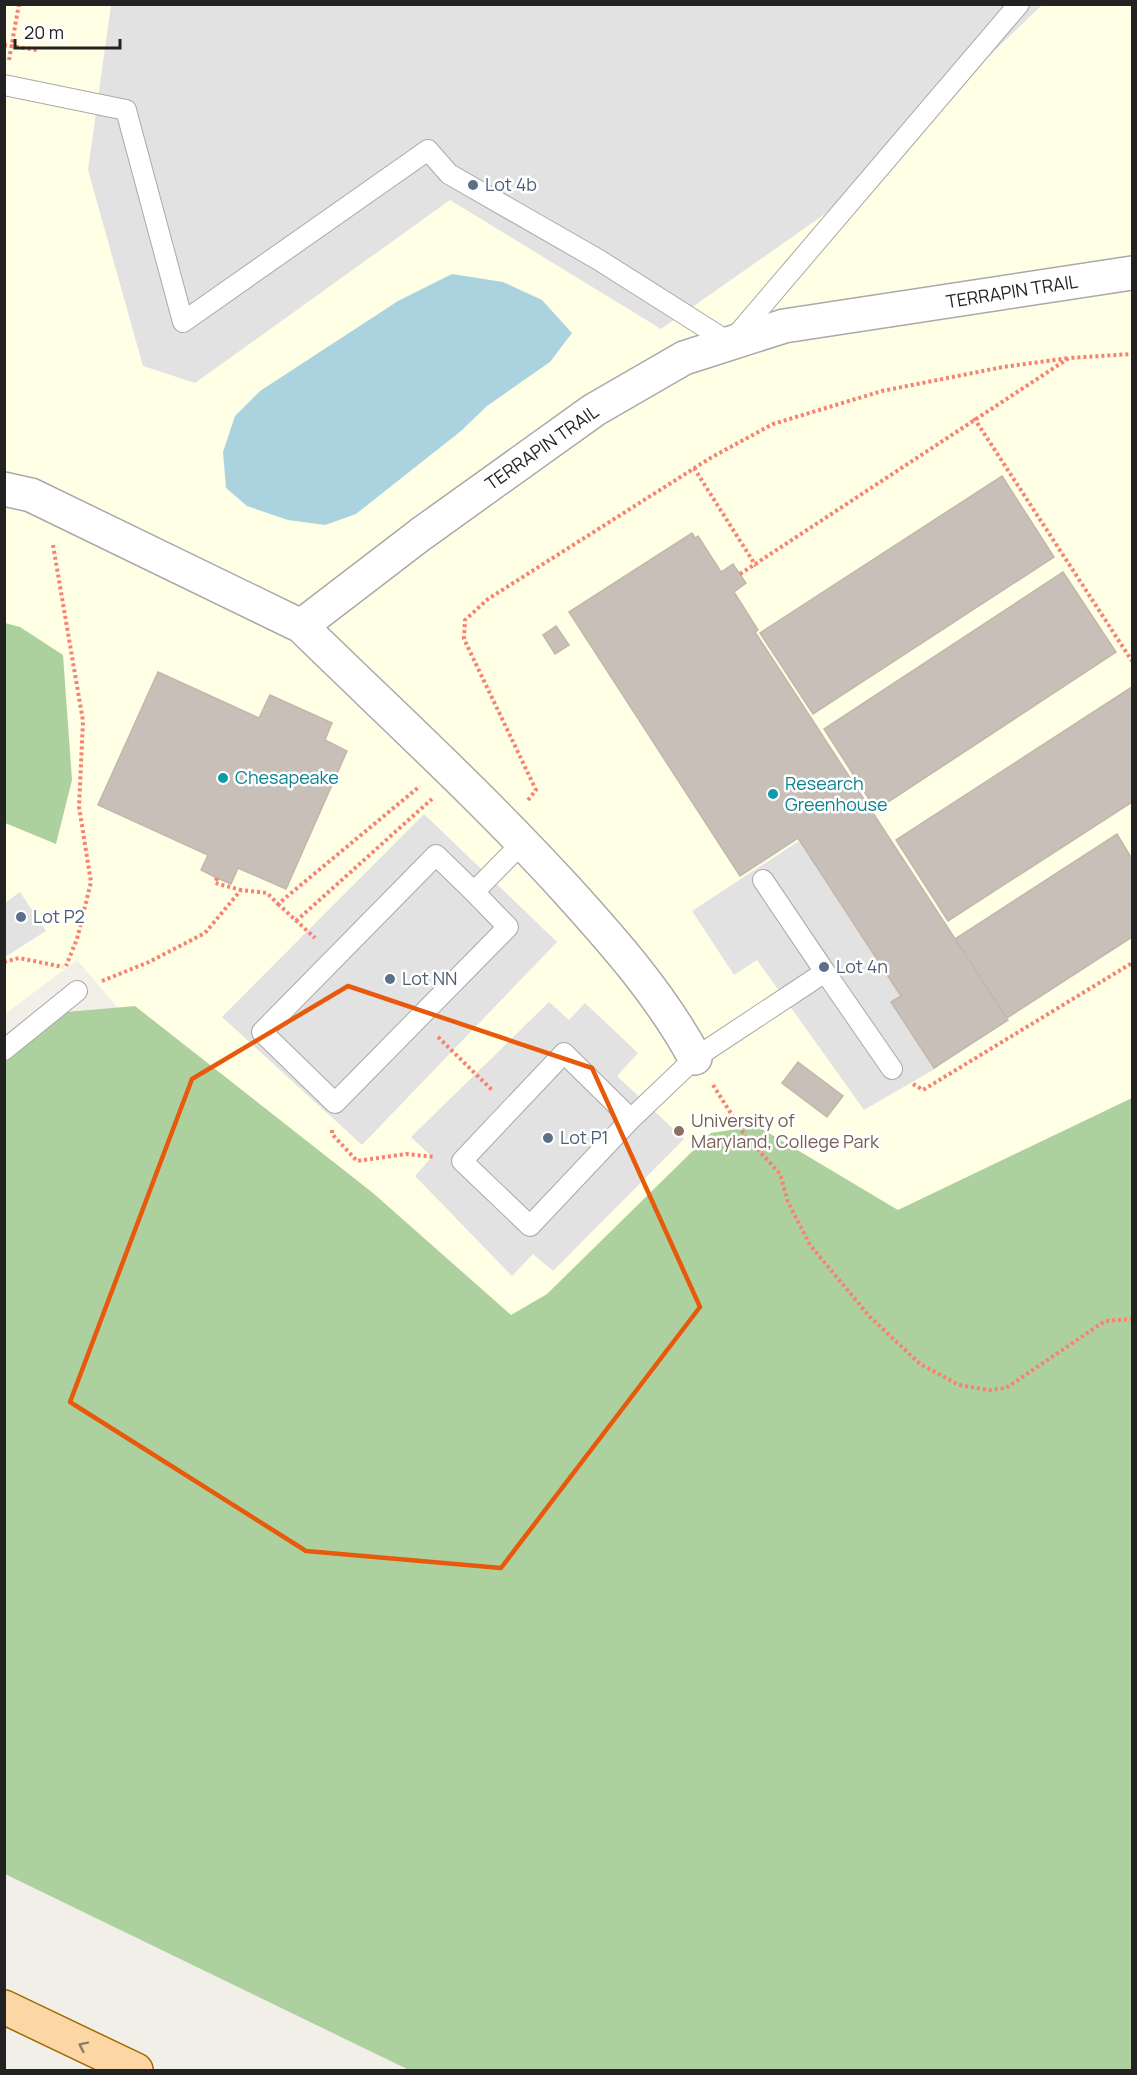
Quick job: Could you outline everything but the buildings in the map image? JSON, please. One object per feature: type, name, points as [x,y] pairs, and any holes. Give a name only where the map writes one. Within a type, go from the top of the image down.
[{"type":"main road","points":[[4,2007],[136,2070]]},
{"type":"street","name":"TERRAPIN TRAIL","points":[[301,626],[421,534],[594,410],[684,357],[784,326],[1132,273]]},
{"type":"street","points":[[4,489],[31,495],[301,626],[514,833],[623,951],[679,1028],[695,1058]]},
{"type":"lane","points":[[5,85],[126,110],[183,322],[428,150],[449,174],[598,260],[730,343],[1019,4]]},
{"type":"lane","points":[[474,892],[514,833]]},
{"type":"lane","points":[[436,855],[474,892],[508,927],[335,1103],[262,1032],[436,855]]},
{"type":"lane","points":[[764,880],[892,1070]]},
{"type":"lane","points":[[631,1119],[564,1053],[462,1161],[530,1226],[631,1119],[695,1058],[825,972]]},
{"type":"lane","points":[[4,1050],[77,992]]},
{"type":"path","points":[[5,85],[19,4]]},
{"type":"path","points":[[4,45],[37,50]]},
{"type":"path","points":[[514,833],[536,790],[464,639],[465,620],[488,599],[694,468],[773,424],[882,391],[1003,367],[1069,358],[1132,354]]},
{"type":"path","points":[[740,574],[756,566],[974,418],[1069,358]]},
{"type":"path","points":[[974,418],[1132,660]]},
{"type":"path","points":[[694,468],[756,566]]},
{"type":"path","points":[[53,545],[83,721],[79,807],[90,882],[77,939],[65,968],[77,992],[149,962],[205,933],[241,890]]},
{"type":"path","points":[[278,904],[428,780]]},
{"type":"path","points":[[217,878],[216,883],[241,890],[267,893],[296,921],[440,793]]},
{"type":"path","points":[[4,962],[19,958],[65,968]]},
{"type":"path","points":[[892,1070],[923,1090],[1132,963]]},
{"type":"path","points":[[451,1050],[478,1076]]},
{"type":"path","points":[[695,1058],[744,1134],[780,1174],[788,1202],[810,1245],[870,1317],[920,1364],[959,1385],[989,1390],[1005,1388],[1105,1321],[1132,1319]]},
{"type":"path","points":[[335,1103],[332,1134],[357,1161],[406,1154],[462,1161]]},
{"type":"highlighted area","points":[[348,986],[592,1068],[700,1307],[501,1568],[306,1551],[70,1402],[192,1079]]},
{"type":"shaded area","name":"University of Maryland, College Park","points":[[5,5],[1132,5],[1132,2070],[596,1568],[77,960],[5,1014]]},
{"type":"shaded area","name":"Lot 4b","points":[[111,5],[1042,5],[825,214],[661,329],[450,200],[195,383],[143,366],[88,170]]},
{"type":"shaded area","name":"Lot NN","points":[[424,814],[557,942],[362,1145],[222,1017]]},
{"type":"shaded area","name":"Lot 4n","points":[[802,839],[905,996],[895,1002],[938,1067],[864,1110],[757,960],[734,975],[692,911]]},
{"type":"shaded area","name":"Lot P2","points":[[20,892],[46,931],[5,957],[5,903]]},
{"type":"shaded area","name":"Lot P1","points":[[549,1002],[569,1020],[585,1003],[638,1053],[617,1076],[684,1139],[553,1271],[533,1254],[512,1276],[415,1176],[432,1157],[411,1137]]},
{"type":"green space","points":[[5,623],[20,627],[63,655],[72,780],[56,844],[5,823]]},
{"type":"green space","points":[[135,1006],[373,1193],[511,1315],[547,1294],[711,1133],[757,1126],[898,1210],[1132,1098],[1132,2070],[409,2070],[5,1874],[4,1059],[66,1012]]},
{"type":"water","points":[[452,274],[503,282],[542,300],[572,333],[550,362],[487,406],[461,431],[356,514],[325,525],[288,520],[247,506],[226,488],[223,452],[235,416],[260,391],[398,301]]},
{"type":"place","name":"Lot 4b","points":[[473,185]]},
{"type":"place","name":"Chesapeake","points":[[223,778]]},
{"type":"place","name":"Research Greenhouse","points":[[773,794]]},
{"type":"place","name":"Lot P2","points":[[21,917]]},
{"type":"place","name":"Lot 4n","points":[[824,967]]},
{"type":"place","name":"Lot NN","points":[[390,979]]},
{"type":"place","name":"University of Maryland, College Park","points":[[679,1131]]},
{"type":"place","name":"Lot P1","points":[[548,1138]]}]
